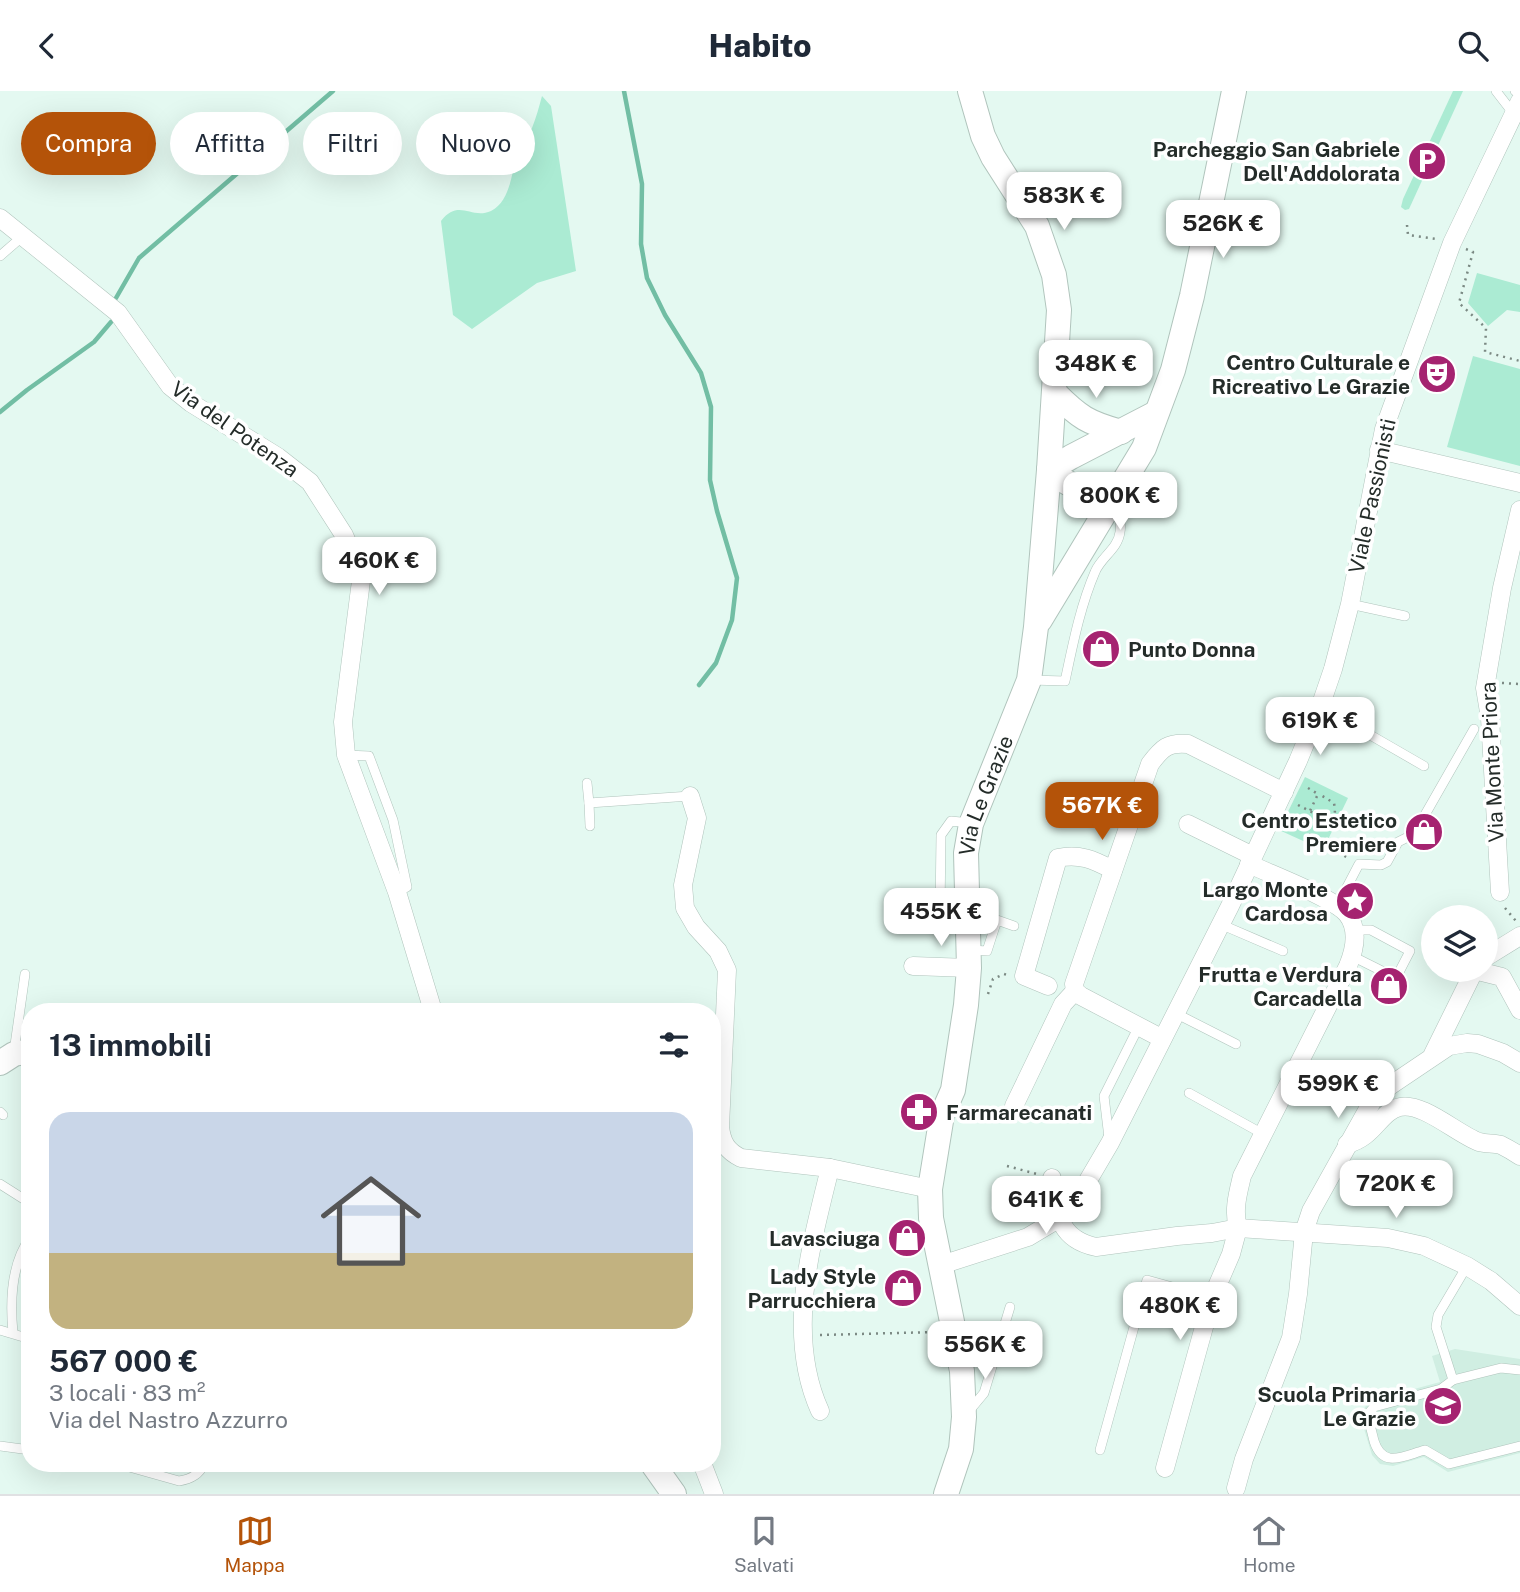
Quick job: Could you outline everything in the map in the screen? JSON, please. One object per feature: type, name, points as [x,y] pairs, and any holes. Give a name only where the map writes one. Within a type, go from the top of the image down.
[{"type":"main road","name":"Via Le Grazie","points":[[946,1494],[961,1449],[964,1417],[962,1371],[931,1218],[930,1189],[942,1115],[953,1090],[969,959],[966,853],[971,824],[1029,680],[1056,394],[1059,310],[1054,275],[1037,226],[993,157],[983,136],[970,91]]},
{"type":"main road","points":[[1036,627],[1144,448],[1173,370],[1192,296],[1234,91]]},
{"type":"main road","points":[[1056,394],[1075,413],[1093,425],[1121,432]]},
{"type":"main road","points":[[1117,495],[1070,486],[1049,470],[1156,413]]},
{"type":"main road","points":[[658,1472],[674,1494]]},
{"type":"street","name":"Viale Passionisti","points":[[941,1265],[1028,1237],[1058,1219],[1076,1201],[1110,1143],[1220,924],[1284,792],[1319,710],[1350,604],[1384,429],[1452,243],[1517,107]]},
{"type":"street","name":"Via del Potenza","points":[[0,218],[118,313],[170,386],[191,403],[278,457],[310,482],[344,535],[361,581],[344,722],[346,755],[397,892],[431,1003]]},
{"type":"street","points":[[1379,450],[1520,484]]},
{"type":"street","name":"Via Monte Priora","points":[[1500,892],[1490,718],[1485,688],[1502,588],[1520,510]]},
{"type":"street","points":[[1161,1038],[1081,996],[1075,991],[1074,984],[1150,764],[1161,748],[1173,743],[1188,744],[1284,792]]},
{"type":"street","points":[[690,796],[697,818],[683,885],[685,908],[696,927],[718,951],[727,970],[721,1054]]},
{"type":"street","points":[[1165,1468],[1212,1298],[1231,1254],[1238,1228],[1236,1201],[1242,1176],[1352,956],[1355,942],[1354,930],[1345,912],[1337,906],[1188,824]]},
{"type":"street","points":[[1048,986],[1024,976],[1058,858],[1071,855],[1088,858],[1113,870]]},
{"type":"street","points":[[1498,950],[1520,936]]},
{"type":"street","points":[[913,966],[969,959]]},
{"type":"street","points":[[1498,976],[1502,977],[1520,1010]]},
{"type":"street","points":[[1433,1056],[1468,982]]},
{"type":"street","points":[[1014,1105],[1063,1004],[1075,991]]},
{"type":"street","points":[[1236,1488],[1244,1459],[1291,1338],[1304,1231],[1311,1211],[1373,1100],[1449,1046],[1478,1044],[1503,1053],[1520,1063]]},
{"type":"street","points":[[1347,1144],[1368,1135],[1390,1112],[1399,1107],[1413,1107],[1479,1142],[1500,1145],[1520,1156]]},
{"type":"street","points":[[721,1142],[741,1158],[830,1168],[930,1189]]},
{"type":"street","points":[[820,1411],[811,1390],[802,1335],[810,1255],[830,1168]]},
{"type":"street","points":[[1052,1178],[1058,1219],[1071,1237],[1083,1245],[1096,1247],[1238,1228],[1388,1238],[1424,1246],[1467,1266],[1491,1281],[1520,1306]]},
{"type":"street","points":[[705,1472],[714,1494]]},
{"type":"lane","points":[[1496,91],[1517,107]]},
{"type":"lane","points":[[0,256],[23,236]]},
{"type":"lane","points":[[1029,680],[1065,681],[1080,615],[1096,568],[1116,544],[1120,534],[1117,495]]},
{"type":"lane","points":[[1350,604],[1405,616]]},
{"type":"lane","points":[[1319,710],[1346,721],[1424,766]]},
{"type":"lane","points":[[1337,906],[1359,864],[1381,865],[1387,862],[1398,842],[1413,834],[1474,729]]},
{"type":"lane","points":[[587,783],[590,826]]},
{"type":"lane","points":[[589,803],[690,796]]},
{"type":"lane","points":[[906,914],[940,913],[941,835],[951,821],[971,824]]},
{"type":"lane","points":[[969,959],[987,951],[997,920],[1014,926]]},
{"type":"lane","points":[[1220,924],[1283,951]]},
{"type":"lane","points":[[1352,956],[1396,978],[1410,951],[1371,930],[1354,930]]},
{"type":"lane","points":[[21,1003],[25,974]]},
{"type":"lane","points":[[15,1056],[21,1007]]},
{"type":"lane","points":[[1174,1013],[1236,1044]]},
{"type":"lane","points":[[1110,1143],[1104,1096],[1139,1026]]},
{"type":"lane","points":[[1189,1093],[1263,1134]]},
{"type":"lane","points":[[0,1184],[21,1197]]},
{"type":"lane","points":[[13,1333],[12,1292],[21,1254]]},
{"type":"lane","points":[[1453,1380],[1436,1327],[1438,1314],[1467,1266]]},
{"type":"lane","points":[[1100,1450],[1147,1280],[1212,1298]]},
{"type":"lane","points":[[964,1417],[984,1393],[1010,1307]]},
{"type":"lane","points":[[0,1330],[21,1336]]},
{"type":"lane","points":[[1520,1370],[1500,1368],[1453,1380],[1441,1389],[1374,1407],[1368,1414],[1377,1452],[1384,1458],[1393,1459],[1424,1450],[1449,1464],[1520,1446]]},
{"type":"lane","points":[[0,1446],[21,1449]]},
{"type":"lane","points":[[147,1472],[179,1481],[190,1479],[200,1472]]},
{"type":"path","points":[[1407,225],[1408,235],[1444,239],[1473,252],[1459,303],[1486,328],[1485,352],[1520,361]]},
{"type":"path","points":[[1509,683],[1520,684]]},
{"type":"path","points":[[1296,818],[1322,829],[1331,822],[1334,803],[1308,788]]},
{"type":"path","points":[[1318,794],[1305,824],[1305,831],[1322,844],[1359,864]]},
{"type":"path","points":[[1298,805],[1331,822]]},
{"type":"path","points":[[1500,892],[1503,906],[1520,925]]},
{"type":"path","points":[[986,1004],[993,979],[1004,974],[1016,980]]},
{"type":"path","points":[[1007,1165],[1052,1178]]},
{"type":"path","points":[[802,1335],[955,1332]]},
{"type":"shaded area","name":"Scuola Primaria Le Grazie","points":[[1455,1349],[1520,1359],[1520,1453],[1448,1472],[1424,1457],[1393,1466],[1380,1464],[1372,1455],[1362,1422],[1362,1411],[1370,1401],[1440,1382],[1432,1356]]},
{"type":"green space","points":[[1453,91],[1463,91],[1409,209],[1405,210],[1401,207],[1403,199]]},
{"type":"green space","points":[[542,96],[551,106],[576,271],[537,283],[472,329],[453,315],[441,221],[447,214],[459,210],[477,213],[491,211],[504,199],[511,175],[535,175],[535,118]]},
{"type":"green space","points":[[1477,273],[1520,285],[1520,312],[1507,310],[1488,326],[1468,303]]},
{"type":"green space","points":[[1473,356],[1520,369],[1520,466],[1447,447]]},
{"type":"green space","points":[[1305,777],[1348,798],[1323,850],[1279,830]]},
{"type":"waterway","points":[[116,298],[139,258],[333,91]]},
{"type":"waterway","points":[[624,91],[642,184],[641,244],[647,278],[665,315],[701,373],[711,407],[710,480],[737,578],[732,620],[716,663],[699,685]]},
{"type":"waterway","points":[[0,412],[94,342],[111,322]]},
{"type":"place","name":"Parcheggio San Gabriele Dell'Addolorata","points":[[1427,161]]},
{"type":"place","name":"Centro Culturale e Ricreativo Le Grazie","points":[[1437,374]]},
{"type":"place","name":"Punto Donna","points":[[1101,649]]},
{"type":"place","name":"Centro Estetico Premiere","points":[[1424,832]]},
{"type":"place","name":"Largo Monte Cardosa","points":[[1355,901]]},
{"type":"place","name":"Frutta e Verdura Carcadella","points":[[1389,986]]},
{"type":"place","name":"Farmarecanati","points":[[919,1112]]},
{"type":"place","name":"Lavasciuga","points":[[907,1238]]},
{"type":"place","name":"Lady Style Parrucchiera","points":[[903,1288]]},
{"type":"place","name":"Scuola Primaria Le Grazie","points":[[1443,1406]]}]
